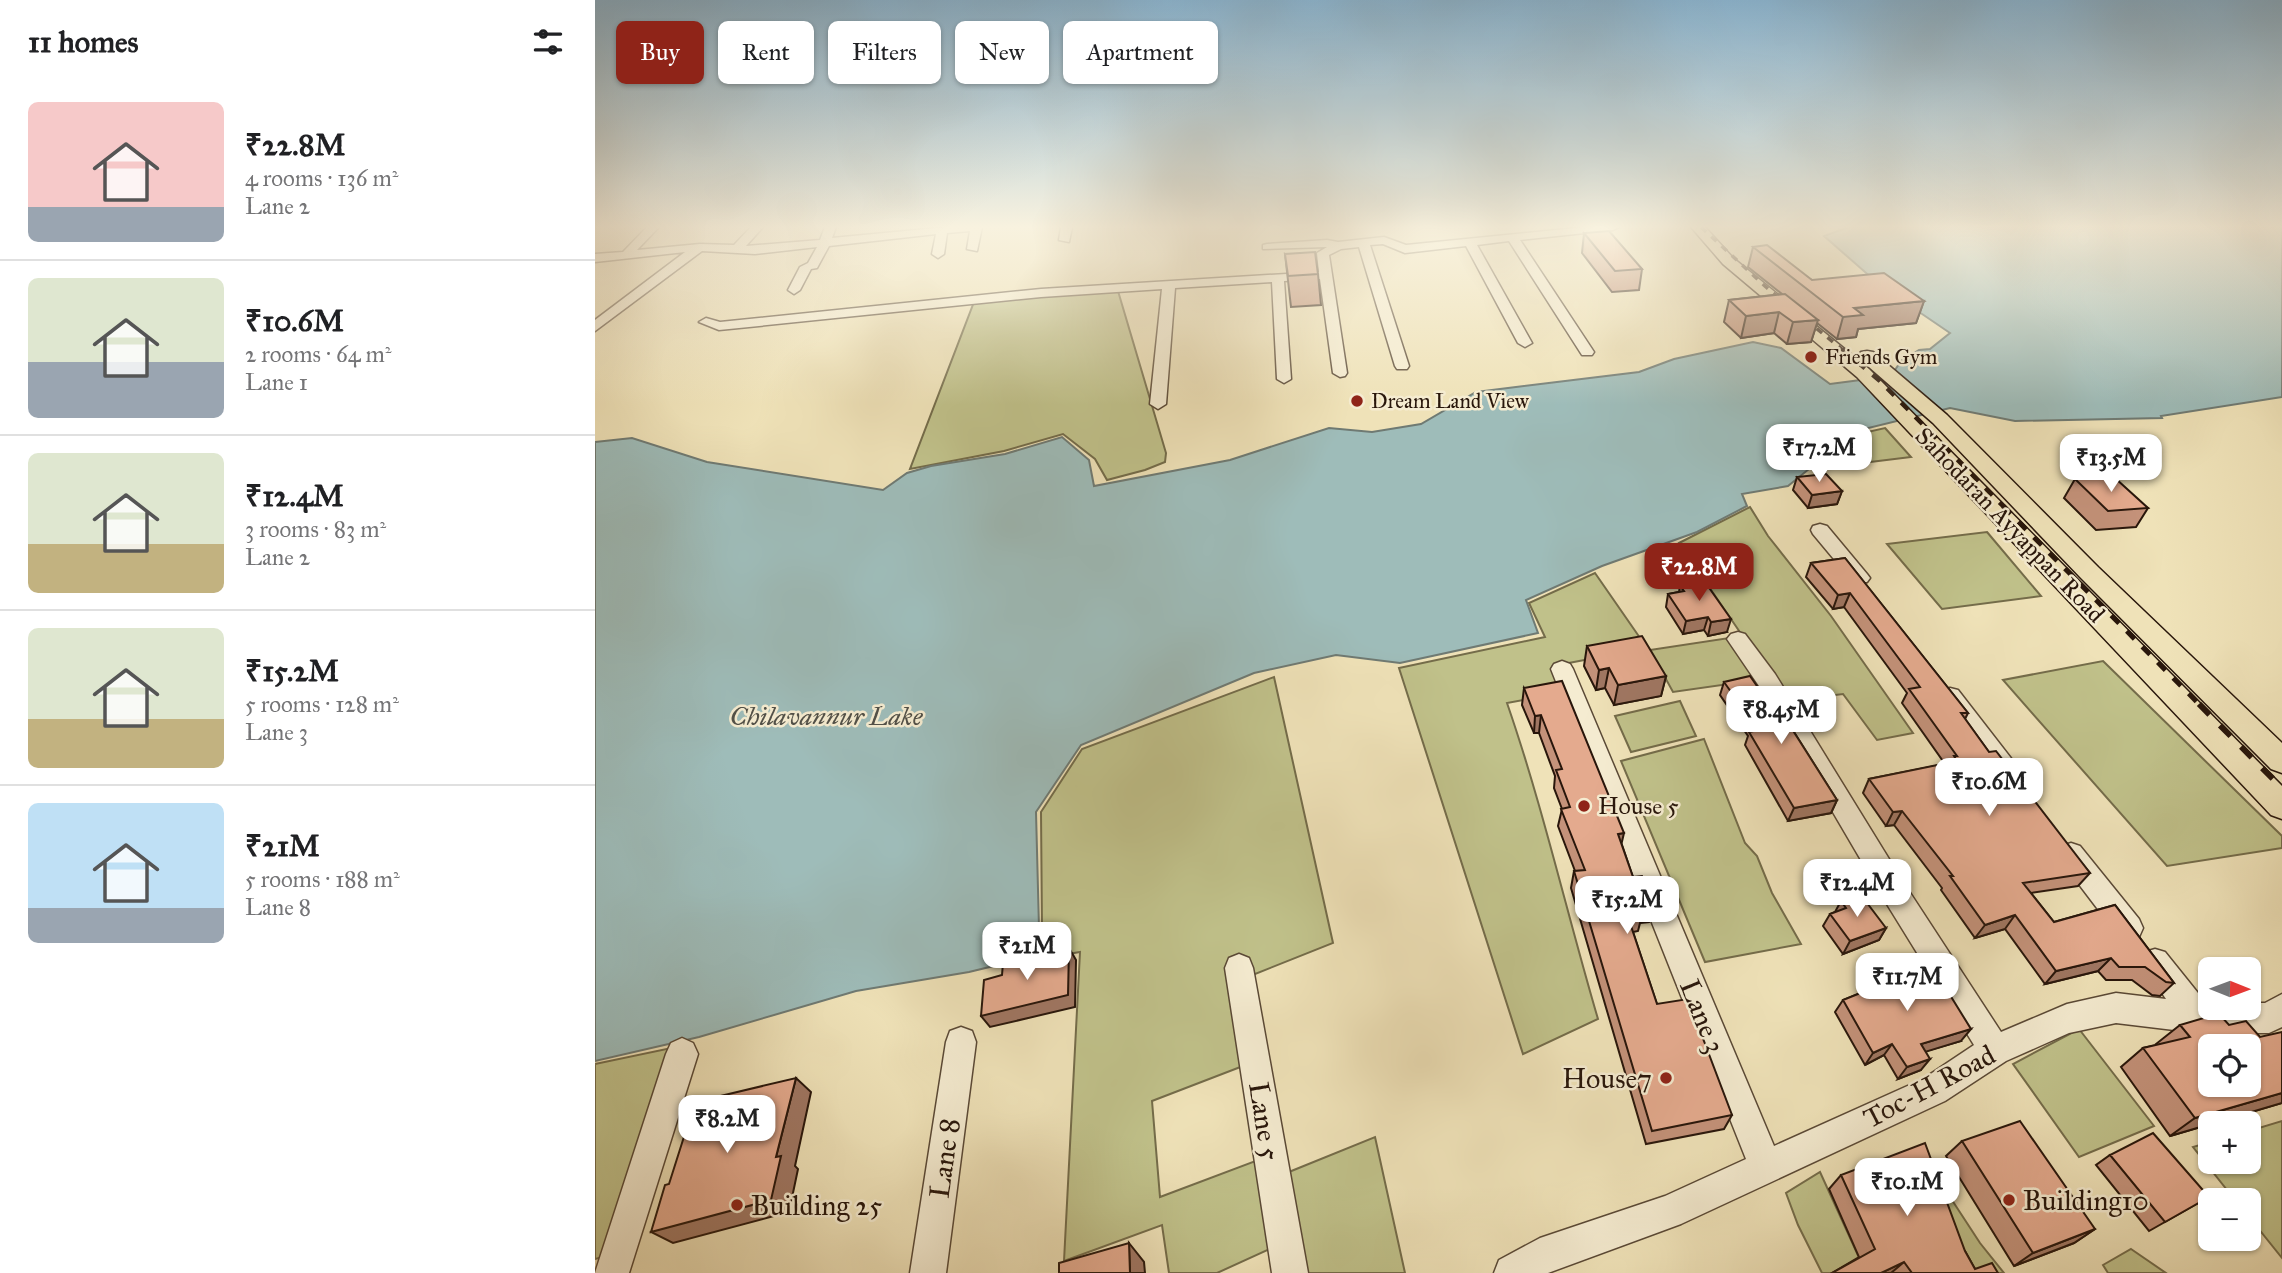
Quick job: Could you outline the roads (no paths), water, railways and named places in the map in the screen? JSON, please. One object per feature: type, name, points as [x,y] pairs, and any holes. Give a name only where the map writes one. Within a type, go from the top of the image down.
[{"type":"main road","name":"Sahodaran Ayyappan Road","points":[[1759,286],[1863,373],[2282,806]]},
{"type":"main road","name":"Sahodaran Ayyappan Road","points":[[1776,286],[1891,376],[1940,419],[2089,572],[2282,761]]},
{"type":"main road","points":[[2207,729],[2243,724]]},
{"type":"street","points":[[595,327],[648,286]]},
{"type":"street","points":[[794,290],[796,286]]},
{"type":"street","points":[[706,322],[719,326],[940,302],[1150,286]]},
{"type":"street","points":[[1158,404],[1169,286]]},
{"type":"street","points":[[1273,286],[1284,379]]},
{"type":"street","points":[[1328,286],[1340,373]]},
{"type":"street","points":[[1377,286],[1402,366]]},
{"type":"street","points":[[1494,286],[1525,343]]},
{"type":"street","points":[[1545,286],[1587,352]]},
{"type":"street","points":[[1821,530],[1872,594]]},
{"type":"street","points":[[1738,639],[1767,680],[1895,893],[1995,1050]]},
{"type":"street","name":"Lane 3","points":[[1562,670],[1766,1167]]},
{"type":"street","points":[[1938,680],[2020,789]]},
{"type":"street","points":[[2054,833],[2198,1017]]},
{"type":"street","name":"Lane 5","points":[[1239,968],[1290,1273]]},
{"type":"street","name":"Toc-H Road","points":[[1512,1273],[1553,1251],[1669,1212],[1934,1090],[1995,1050],[2067,1019],[2116,1008],[2198,1018]]},
{"type":"street","name":"Toc-H Road","points":[[2261,1018],[2269,1018],[2282,1009]]},
{"type":"street","name":"Lane 8","points":[[928,1273],[961,1042]]},
{"type":"street","points":[[611,1273],[683,1055]]},
{"type":"water","name":"Chilavannur Lake","points":[[1882,286],[2282,286],[2282,397],[2161,416],[2162,418],[2015,421],[1950,408],[1819,440],[1809,469],[1788,486],[1742,494],[1747,506],[1697,532],[1602,566],[1526,600],[1538,633],[1400,663],[1336,655],[1254,673],[1081,745],[1036,812],[1039,928],[1035,956],[969,972],[856,991],[699,1037],[595,1061],[595,442],[632,438],[707,462],[883,490],[907,473],[931,466],[1005,454],[1062,437],[1089,460],[1094,486],[1230,460],[1329,428],[1372,432],[1421,424],[1476,392],[1639,372],[1674,359],[1753,342],[1781,348],[1830,384],[1891,376],[1901,361],[1919,350],[1930,349],[1950,333]]},
{"type":"railway","points":[[1765,286],[1844,351]]},
{"type":"railway","points":[[1842,349],[1880,381],[2005,508]]},
{"type":"railway","points":[[2003,506],[2201,706]]},
{"type":"railway","points":[[2199,704],[2282,788]]},
{"type":"place","name":"Friends Gym","points":[[1811,357]]},
{"type":"place","name":"Dream Land View","points":[[1357,401]]},
{"type":"place","name":"House 5","points":[[1584,806]]},
{"type":"place","name":"House7","points":[[1666,1078]]},
{"type":"place","name":"Building10","points":[[2009,1200]]},
{"type":"place","name":"Building 25","points":[[737,1205]]}]
